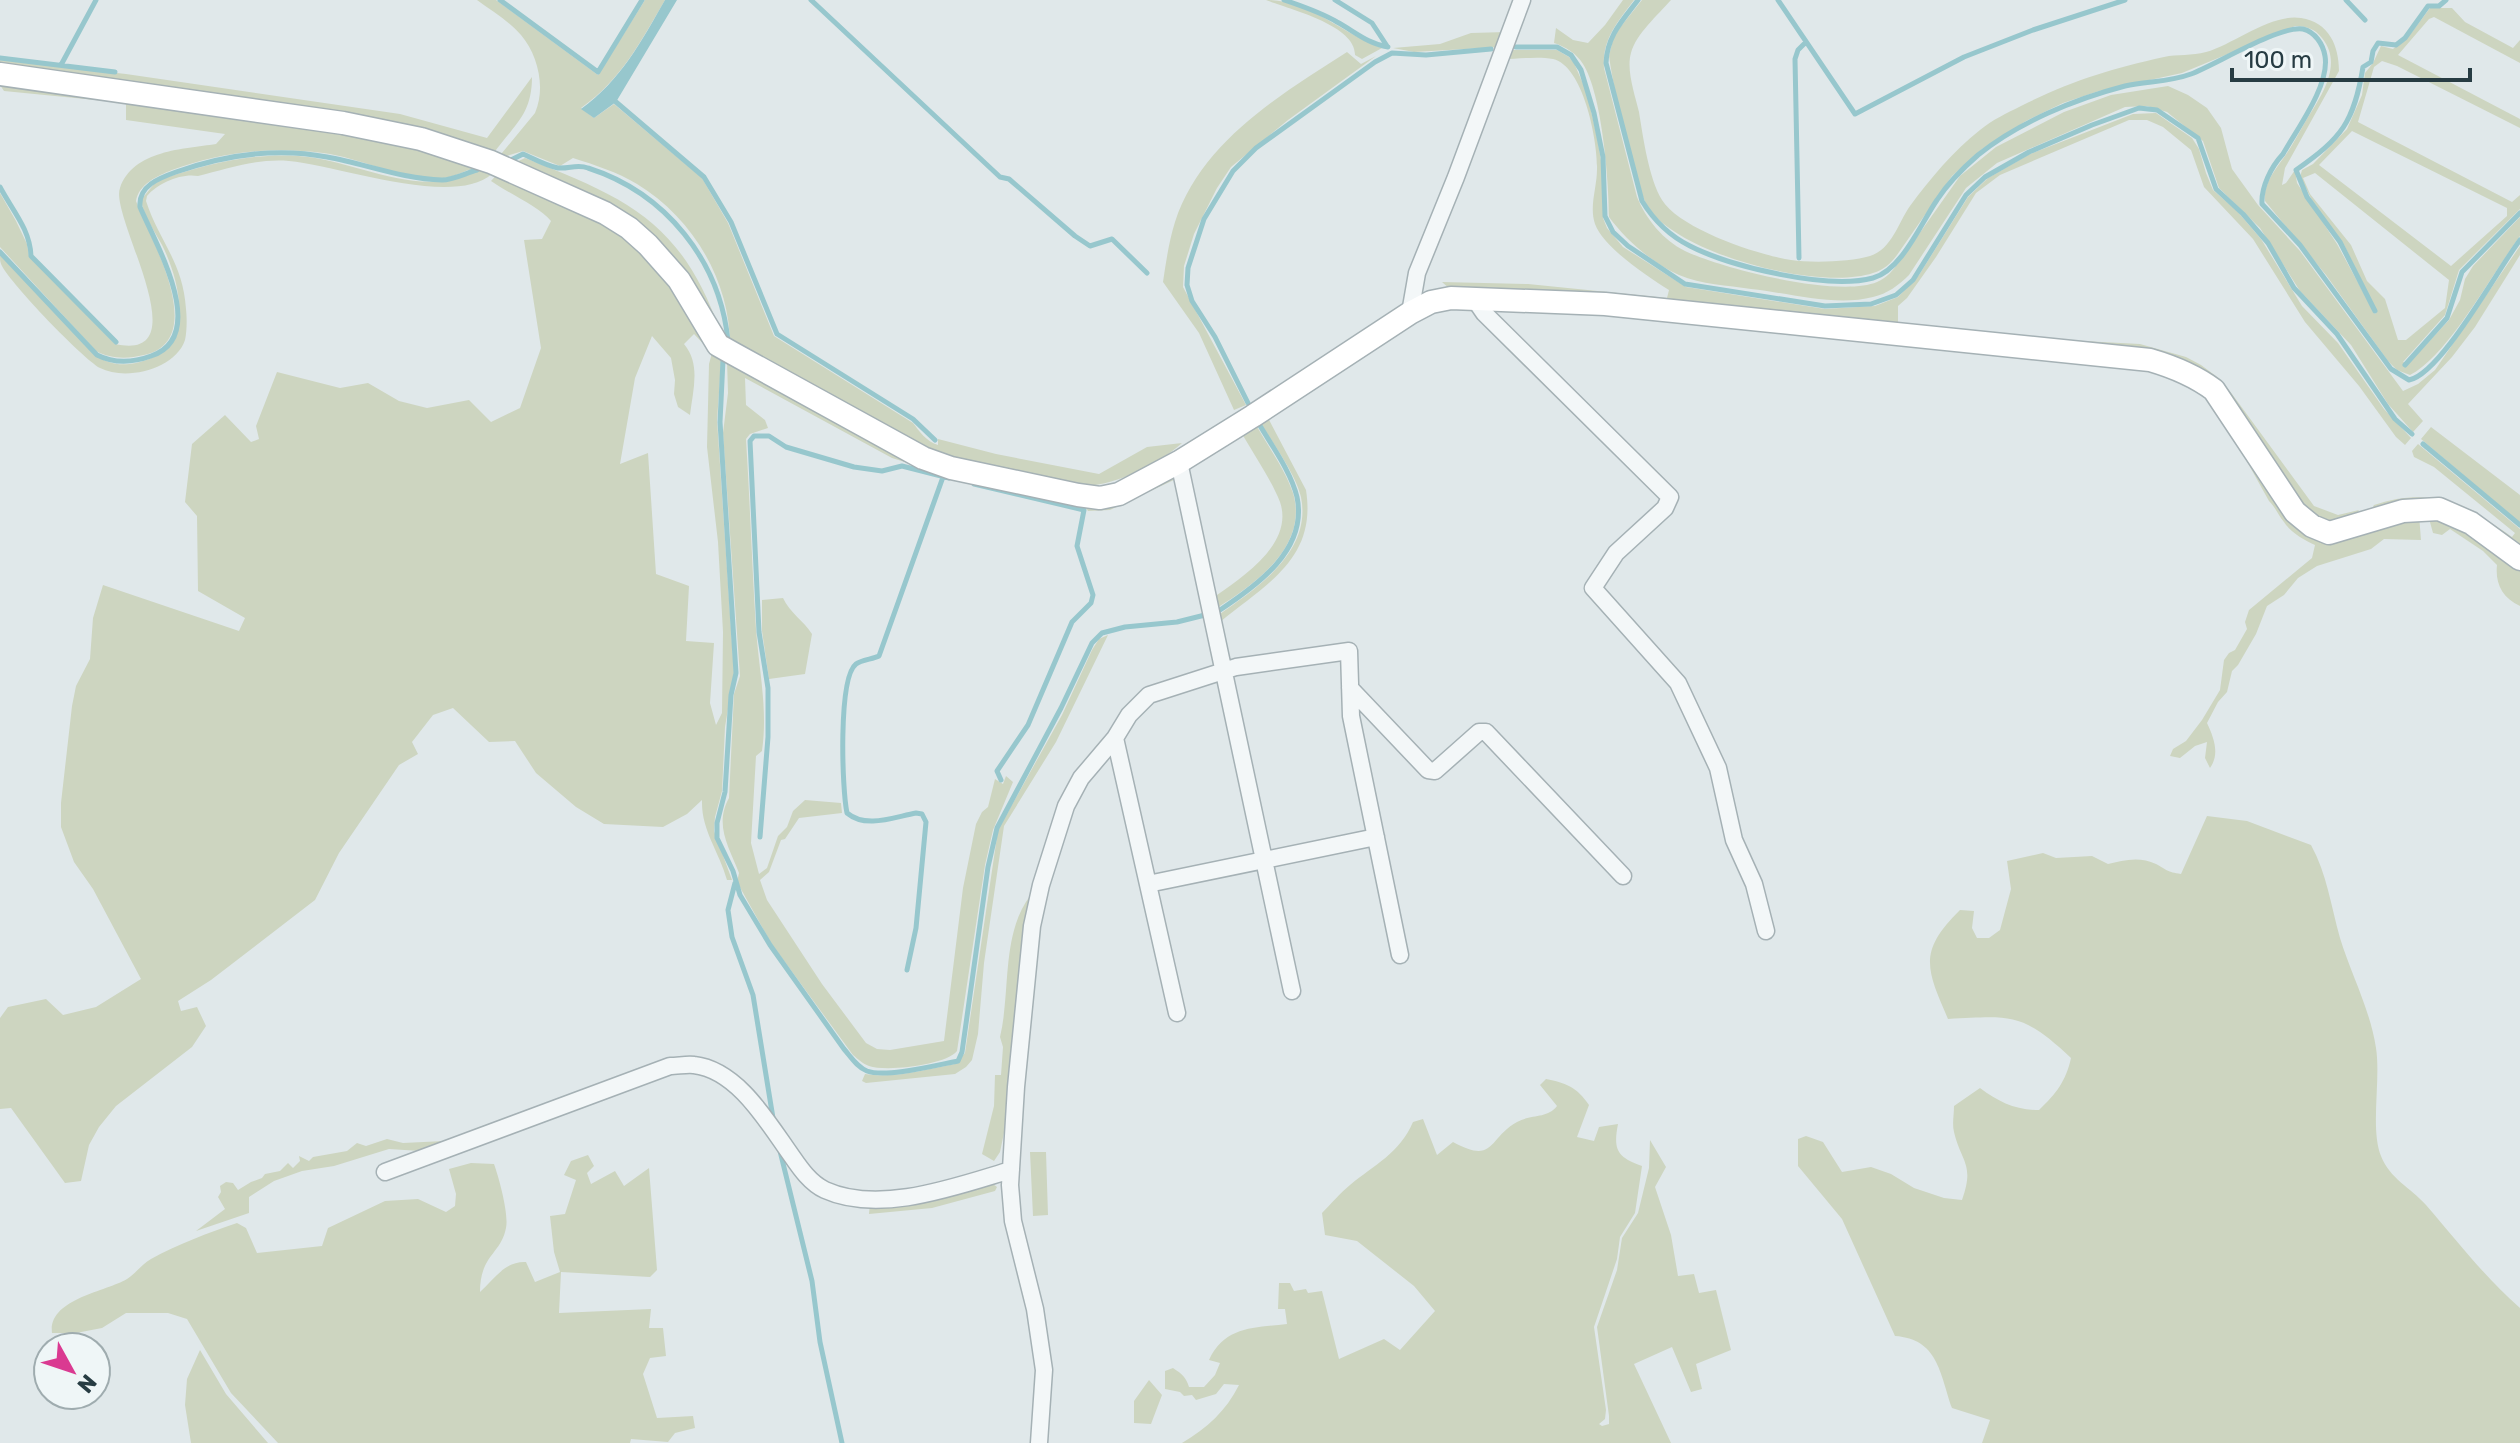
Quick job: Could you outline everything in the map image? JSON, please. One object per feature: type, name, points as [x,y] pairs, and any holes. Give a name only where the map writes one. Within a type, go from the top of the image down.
[{"type":"street","points":[[1410,313],[1417,273],[1522,0]]},
{"type":"street","points":[[0,74],[343,123],[421,139],[491,162],[605,213],[629,228],[679,280],[718,345],[892,442],[951,468],[1100,498],[1119,494],[1179,462],[1410,313],[1431,302],[1473,297],[1605,304],[2150,360],[2199,378],[2214,390],[2295,512],[2312,526],[2329,533],[2403,511],[2439,509],[2471,523],[2520,559]]},
{"type":"street","points":[[1473,297],[1484,313],[1670,497],[1665,508],[1616,553],[1593,588],[1678,683],[1718,768],[1734,840],[1754,884],[1766,931]]},
{"type":"street","points":[[1179,462],[1292,991]]},
{"type":"street","points":[[1039,1443],[1044,1370],[1035,1309],[1013,1221],[1011,1170],[1032,926],[1041,885],[1066,806],[1081,778],[1115,738],[1129,715],[1149,695],[1224,671],[1349,651],[1351,716],[1400,955]]},
{"type":"street","points":[[1350,688],[1428,770],[1435,771],[1479,732],[1486,732],[1623,876]]},
{"type":"street","points":[[1115,738],[1177,1013]]},
{"type":"street","points":[[1148,884],[1376,837]]},
{"type":"street","points":[[385,1172],[670,1066],[694,1065],[713,1070],[732,1082],[778,1137],[805,1176],[823,1189],[846,1197],[917,1197],[1011,1170]]},
{"type":"green space","points":[[477,0],[496,0],[598,75],[645,0],[665,0],[619,72],[581,108],[594,118],[614,104],[702,178],[728,223],[774,336],[913,423],[930,441],[938,445],[938,439],[1099,474],[1147,447],[1182,443],[1137,472],[1111,482],[1086,486],[944,456],[730,345],[728,321],[715,275],[691,233],[657,198],[622,176],[573,158],[560,166],[523,151],[497,159],[535,113],[540,83],[536,62],[521,35]]},
{"type":"green space","points":[[1266,0],[1282,1],[1311,11],[1382,48],[1362,59],[1355,55],[1345,35],[1333,27]]},
{"type":"green space","points":[[1623,0],[1634,0],[1608,40],[1604,68],[1637,197],[1650,221],[1669,241],[1685,251],[1726,266],[1810,284],[1859,286],[1877,282],[1897,264],[1960,176],[1996,147],[2064,112],[2111,95],[2168,86],[2207,108],[2221,128],[2232,169],[2258,205],[2300,251],[2403,391],[2435,370],[2520,246],[2520,255],[2475,327],[2408,404],[2423,421],[2413,432],[2388,404],[2351,345],[2300,291],[2260,228],[2219,188],[2203,141],[2167,112],[2147,106],[2125,107],[1997,163],[1966,188],[1909,275],[1883,294],[1859,300],[1828,300],[1697,281],[1669,270],[1649,257],[1609,217],[1600,116],[1590,78],[1577,57],[1554,43],[1556,28],[1573,40],[1588,43]]},
{"type":"green space","points":[[1642,0],[1671,0],[1638,39],[1631,53],[1630,67],[1650,170],[1657,191],[1671,211],[1702,230],[1759,253],[1820,262],[1852,260],[1878,253],[1951,156],[1985,126],[2021,106],[2108,71],[2164,57],[2206,52],[2278,20],[2311,20],[2325,30],[2334,44],[2339,71],[2285,168],[2282,185],[2295,170],[2297,183],[2337,244],[2375,314],[2377,312],[2344,245],[2315,206],[2300,177],[2302,170],[2313,164],[2347,129],[2362,95],[2365,73],[2381,46],[2393,49],[2412,32],[2430,8],[2452,8],[2465,22],[2513,48],[2520,40],[2520,63],[2434,17],[2398,55],[2520,119],[2520,128],[2382,61],[2374,67],[2358,122],[2512,202],[2520,195],[2520,209],[2459,270],[2445,315],[2403,362],[2409,363],[2449,320],[2473,266],[2520,217],[2520,236],[2469,312],[2439,350],[2410,375],[2397,370],[2326,275],[2265,201],[2270,177],[2316,104],[2330,71],[2331,60],[2322,38],[2317,32],[2295,26],[2182,73],[2099,91],[2063,103],[2026,121],[1982,149],[1952,176],[1897,255],[1881,270],[1850,277],[1788,273],[1754,265],[1691,241],[1667,226],[1650,210],[1637,181],[1615,90],[1609,56],[1614,35]],"holes":[[[2352,131],[2507,208],[2507,216],[2451,266],[2319,165]],[[2315,173],[2449,280],[2445,308],[2406,340],[2398,340],[2385,299],[2367,281],[2351,245],[2310,194],[2303,178]]]},
{"type":"green space","points":[[1506,32],[1500,47],[1414,52],[1393,48],[1440,44],[1471,33]]},
{"type":"green space","points":[[1507,50],[1557,50],[1574,63],[1587,93],[1597,137],[1603,172],[1603,218],[1623,247],[1686,287],[1825,309],[1875,306],[1898,297],[1919,275],[1968,197],[1988,178],[2030,154],[2133,114],[2156,113],[2192,138],[2213,190],[2237,211],[2261,239],[2302,306],[2338,343],[2384,409],[2411,438],[2405,445],[2396,437],[2359,386],[2305,322],[2253,239],[2204,187],[2191,150],[2163,127],[2147,120],[2129,120],[2000,175],[1976,193],[1936,257],[1898,306],[1898,324],[2140,344],[2186,357],[2220,379],[2314,506],[2338,515],[2359,510],[2353,519],[2334,524],[2308,513],[2200,373],[1527,289],[1451,290],[1442,282],[1528,284],[1667,298],[1669,290],[1617,252],[1595,224],[1595,142],[1587,107],[1573,75],[1553,59],[1503,59]]},
{"type":"green space","points":[[1347,52],[1361,64],[1376,56],[1288,120],[1231,167],[1194,234],[1184,266],[1183,287],[1246,405],[1234,410],[1199,333],[1163,282],[1175,222],[1187,193],[1223,144],[1270,104]]},
{"type":"green space","points":[[0,60],[126,74],[400,114],[487,138],[532,77],[525,110],[493,154],[0,67]]},
{"type":"green space","points":[[0,78],[420,144],[492,174],[474,183],[451,187],[423,186],[277,160],[184,176],[163,183],[147,196],[146,201],[180,278],[186,313],[185,340],[171,359],[160,365],[135,373],[110,372],[91,362],[48,320],[8,275],[1,265],[0,255],[95,355],[114,364],[136,363],[155,356],[168,345],[176,331],[179,314],[175,279],[169,261],[141,200],[154,184],[214,164],[281,156],[319,159],[386,176],[430,182],[472,172],[468,170],[447,177],[429,178],[323,153],[285,150],[227,155],[160,175],[145,185],[136,201],[170,286],[174,309],[173,330],[163,346],[144,355],[113,357],[96,351],[0,247],[0,193],[27,244],[29,256],[115,344],[140,344],[151,332],[152,310],[120,204],[120,188],[127,175],[148,159],[175,150],[216,144],[225,134],[126,120],[126,103],[4,91]]},
{"type":"green space","points":[[525,158],[593,187],[646,219],[668,239],[688,264],[705,294],[720,331],[688,279],[512,164]]},
{"type":"green space","points":[[501,170],[611,222],[655,264],[682,305],[722,351],[717,420],[734,673],[725,727],[722,791],[714,831],[732,880],[727,880],[707,831],[702,800],[687,814],[663,827],[604,824],[576,807],[536,773],[515,741],[489,742],[453,708],[433,715],[412,742],[418,754],[399,765],[339,853],[315,900],[211,980],[178,1001],[181,1011],[197,1007],[206,1026],[192,1047],[116,1106],[89,1145],[81,1181],[65,1183],[11,1108],[0,1109],[0,1018],[8,1007],[46,999],[63,1015],[96,1007],[141,979],[93,889],[74,862],[61,827],[72,706],[76,686],[90,659],[93,618],[103,585],[239,631],[245,618],[198,591],[197,516],[185,502],[192,444],[225,415],[251,442],[259,439],[256,426],[277,372],[340,388],[368,383],[399,401],[427,408],[469,400],[491,422],[520,408],[541,348],[524,240],[542,239],[551,221],[532,205],[491,181]],"holes":[[[694,334],[712,353],[709,364],[707,447],[718,542],[723,632],[722,713],[716,725],[710,703],[714,643],[686,641],[689,586],[656,574],[648,453],[620,464],[635,378],[652,336],[671,358],[678,407],[690,415],[694,369],[693,360],[684,344]]]},
{"type":"green space","points":[[727,360],[898,454],[1091,501],[1173,469],[1176,479],[1110,510],[1088,511],[892,458],[745,378],[746,405],[765,420],[768,428],[750,434],[746,439],[764,720],[762,751],[756,756],[751,843],[759,874],[767,868],[778,836],[787,827],[793,811],[805,800],[841,803],[842,813],[799,818],[785,839],[781,840],[769,872],[760,880],[767,900],[822,984],[866,1043],[877,1049],[890,1050],[944,1041],[963,888],[976,824],[988,807],[995,779],[1003,784],[1006,776],[1013,782],[993,830],[985,865],[957,1051],[941,1060],[916,1066],[877,1068],[853,1055],[771,943],[737,882],[739,873],[723,827],[729,798],[734,694],[740,676],[723,433],[728,393]]},
{"type":"green space","points":[[2171,370],[2200,383],[2218,402],[2275,494],[2290,514],[2307,529],[2324,536],[2335,536],[2395,518],[2419,515],[2421,540],[2384,539],[2371,549],[2317,566],[2298,578],[2284,595],[2267,606],[2256,634],[2232,671],[2227,692],[2207,723],[2215,752],[2210,768],[2205,758],[2207,742],[2195,746],[2180,758],[2170,756],[2173,749],[2186,741],[2202,720],[2220,690],[2224,660],[2235,650],[2247,629],[2245,622],[2249,610],[2312,558],[2315,545],[2294,533],[2269,501],[2216,406],[2195,385]]},
{"type":"green space","points":[[1267,416],[1306,490],[1304,534],[1284,568],[1220,622],[1220,614],[1279,566],[1298,535],[1302,517],[1301,497],[1289,468],[1259,420]]},
{"type":"green space","points":[[1255,423],[1290,484],[1296,512],[1293,530],[1286,546],[1262,575],[1217,608],[1217,595],[1264,557],[1280,531],[1280,502],[1240,430]]},
{"type":"green space","points":[[2431,427],[2520,495],[2520,523],[2421,439]]},
{"type":"green space","points":[[2418,444],[2520,529],[2520,548],[2473,514],[2369,514],[2374,505],[2413,497],[2431,498],[2463,507],[2512,537],[2515,533],[2434,467],[2414,457],[2412,451]]},
{"type":"green space","points":[[2428,515],[2441,515],[2520,567],[2520,606],[2504,594],[2497,578],[2497,565],[2483,551],[2450,529],[2442,535],[2433,533]]},
{"type":"green space","points":[[783,598],[812,634],[805,674],[769,679],[762,631],[762,600]]},
{"type":"green space","points":[[1108,635],[1056,742],[1004,826],[984,963],[978,1034],[972,1060],[955,1074],[862,1081],[865,1074],[899,1074],[955,1064],[965,1053],[998,830],[1062,715],[1092,650],[1099,639]]},
{"type":"green space","points":[[2207,816],[2247,821],[2311,845],[2325,879],[2340,938],[2373,1034],[2377,1061],[2376,1132],[2381,1156],[2395,1177],[2426,1205],[2482,1270],[2520,1308],[2520,1443],[1982,1443],[1990,1420],[1952,1408],[1940,1371],[1929,1351],[1909,1339],[1895,1336],[1842,1219],[1798,1166],[1798,1139],[1806,1136],[1823,1142],[1842,1172],[1871,1167],[1891,1174],[1914,1188],[1944,1198],[1962,1200],[1967,1171],[1954,1132],[1954,1106],[1980,1088],[2008,1104],[2039,1110],[2060,1087],[2071,1058],[2040,1032],[2015,1020],[1987,1017],[1948,1019],[1931,974],[1932,950],[1937,938],[1960,910],[1974,911],[1972,928],[1977,938],[1989,938],[2000,930],[2011,889],[2007,861],[2043,853],[2056,858],[2092,856],[2108,864],[2138,859],[2181,874]]},
{"type":"green space","points":[[1030,896],[1024,928],[1005,1128],[1000,1152],[994,1161],[982,1154],[994,1106],[995,1075],[1001,1075],[1003,1047],[1000,1037],[1011,946],[1021,911]]},
{"type":"green space","points":[[1546,1079],[1570,1087],[1589,1105],[1577,1137],[1594,1141],[1599,1127],[1618,1124],[1616,1140],[1619,1151],[1622,1156],[1642,1166],[1635,1213],[1620,1237],[1617,1259],[1594,1327],[1606,1410],[1605,1419],[1599,1424],[1609,1424],[1609,1416],[1597,1327],[1617,1270],[1622,1238],[1638,1213],[1649,1168],[1650,1140],[1666,1167],[1655,1187],[1671,1235],[1678,1276],[1694,1274],[1699,1293],[1716,1290],[1731,1350],[1696,1364],[1702,1389],[1691,1392],[1672,1347],[1634,1364],[1671,1443],[1182,1443],[1215,1418],[1239,1385],[1224,1384],[1216,1394],[1196,1400],[1192,1395],[1184,1396],[1165,1389],[1165,1371],[1173,1368],[1183,1376],[1189,1387],[1204,1387],[1215,1375],[1220,1363],[1209,1360],[1223,1341],[1242,1331],[1287,1324],[1285,1309],[1278,1309],[1279,1283],[1290,1283],[1294,1291],[1322,1291],[1339,1359],[1384,1339],[1400,1350],[1435,1311],[1414,1286],[1357,1241],[1325,1235],[1322,1213],[1346,1188],[1394,1150],[1413,1122],[1423,1119],[1437,1155],[1453,1142],[1477,1151],[1484,1150],[1517,1122],[1548,1113],[1557,1106],[1540,1085]]},
{"type":"green space","points":[[387,1139],[403,1143],[444,1141],[420,1151],[389,1149],[274,1181],[249,1197],[249,1213],[196,1231],[225,1209],[218,1197],[220,1186],[226,1182],[233,1183],[238,1190],[265,1174],[280,1171],[288,1163],[293,1168],[300,1161],[299,1156],[309,1161],[313,1157],[347,1151],[357,1143],[366,1146]]},
{"type":"green space","points":[[1030,1152],[1046,1152],[1048,1215],[1033,1216]]},
{"type":"green space","points":[[588,1155],[594,1166],[587,1173],[591,1184],[615,1171],[624,1186],[649,1168],[657,1270],[650,1277],[561,1272],[559,1313],[651,1309],[649,1328],[663,1328],[666,1356],[650,1358],[643,1374],[657,1418],[693,1416],[695,1428],[675,1433],[668,1442],[631,1439],[630,1443],[278,1443],[231,1393],[187,1319],[168,1313],[126,1313],[102,1328],[52,1331],[53,1321],[68,1304],[127,1279],[148,1261],[172,1248],[237,1223],[246,1228],[257,1253],[322,1246],[328,1228],[385,1201],[418,1199],[446,1212],[455,1206],[456,1194],[449,1169],[471,1163],[494,1164],[506,1214],[503,1237],[483,1270],[480,1292],[505,1268],[518,1263],[526,1262],[535,1282],[560,1272],[550,1216],[565,1214],[576,1180],[564,1175],[571,1161]]},
{"type":"green space","points":[[993,1184],[997,1187],[995,1191],[932,1208],[869,1214],[870,1203],[922,1201]]},
{"type":"green space","points":[[200,1350],[226,1394],[268,1443],[191,1443],[185,1405],[187,1379]]},
{"type":"green space","points":[[1149,1380],[1162,1395],[1151,1424],[1134,1423],[1134,1401]]},
{"type":"water","points":[[665,0],[677,0],[616,102],[594,118],[581,109],[619,73]]},
{"type":"waterway","points":[[61,65],[96,0]]},
{"type":"waterway","points":[[500,0],[598,72],[642,0]]},
{"type":"waterway","points":[[811,0],[1000,177],[1009,179],[1090,246],[1112,239],[1147,273]]},
{"type":"waterway","points":[[1284,0],[1324,15],[1368,40],[1388,47]]},
{"type":"waterway","points":[[1335,0],[1372,23],[1387,46]]},
{"type":"waterway","points":[[1638,0],[1612,37],[1606,63],[1642,201],[1651,214],[1683,242],[1754,269],[1831,281],[1873,278],[1893,266],[1902,256],[1956,176],[1978,155],[2011,132],[2087,98],[2125,86],[2183,77],[2264,39],[2293,29],[2303,29],[2318,39],[2325,56],[2323,80],[2304,120],[2268,178],[2262,204],[2300,245],[2391,369],[2409,380],[2437,360],[2520,240]]},
{"type":"waterway","points":[[1778,0],[1855,114],[1964,57],[2033,30],[2125,0]]},
{"type":"waterway","points":[[2346,0],[2365,20]]},
{"type":"waterway","points":[[2375,311],[2340,242],[2307,197],[2296,170],[2325,148],[2343,127],[2355,102],[2363,67],[2371,62],[2378,43],[2396,45],[2405,38],[2428,6],[2439,6],[2446,0]]},
{"type":"waterway","points":[[1799,258],[1795,59],[1805,43]]},
{"type":"waterway","points":[[1516,47],[1557,47],[1571,55],[1581,70],[1603,157],[1605,216],[1613,232],[1628,246],[1685,284],[1825,306],[1871,304],[1896,295],[1913,280],[1966,195],[1985,177],[2029,152],[2092,125],[2139,108],[2157,110],[2198,138],[2216,189],[2268,243],[2294,288],[2337,334],[2395,419],[2412,434]]},
{"type":"waterway","points":[[1248,403],[1215,337],[1192,301],[1187,285],[1188,268],[1204,219],[1233,171],[1256,148],[1392,53],[1426,55],[1491,49]]},
{"type":"waterway","points":[[0,58],[115,72]]},
{"type":"waterway","points":[[616,102],[704,177],[731,222],[777,334],[913,419],[935,440]]},
{"type":"waterway","points":[[0,252],[97,355],[124,362],[137,360],[151,356],[168,345],[177,329],[178,309],[173,287],[140,207],[142,194],[157,180],[213,161],[270,153],[327,157],[427,179],[446,180],[477,170]]},
{"type":"waterway","points":[[511,160],[523,154],[558,168],[588,168],[642,194],[684,234],[701,258],[714,284],[728,341]]},
{"type":"waterway","points":[[0,187],[24,228],[31,256],[116,342]]},
{"type":"waterway","points":[[2405,365],[2447,318],[2462,272],[2520,213]]},
{"type":"waterway","points":[[723,360],[720,422],[736,673],[731,695],[725,792],[717,823],[717,838],[733,871],[740,895],[770,945],[844,1049],[863,1069],[876,1073],[899,1072],[958,1061],[962,1052],[988,867],[997,828],[1092,643],[1102,633],[1125,627],[1177,622],[1205,615]]},
{"type":"waterway","points":[[1220,610],[1250,589],[1277,564],[1295,533],[1297,497],[1281,459],[1259,424]]},
{"type":"waterway","points":[[760,837],[768,737],[768,688],[759,632],[750,441],[754,436],[769,436],[786,447],[854,467],[882,471],[902,466],[949,478]]},
{"type":"waterway","points":[[2423,444],[2520,525]]},
{"type":"waterway","points":[[907,970],[916,928],[926,822],[922,814],[916,813],[871,821],[847,813],[843,759],[844,711],[850,673],[861,661],[879,656],[943,477]]},
{"type":"waterway","points":[[974,484],[1084,510],[1077,546],[1093,595],[1091,603],[1072,622],[1028,725],[997,771],[1001,780]]},
{"type":"waterway","points":[[735,883],[728,910],[732,937],[753,995],[773,1118]]},
{"type":"waterway","points":[[779,1147],[812,1281],[820,1342],[842,1443]]}]
